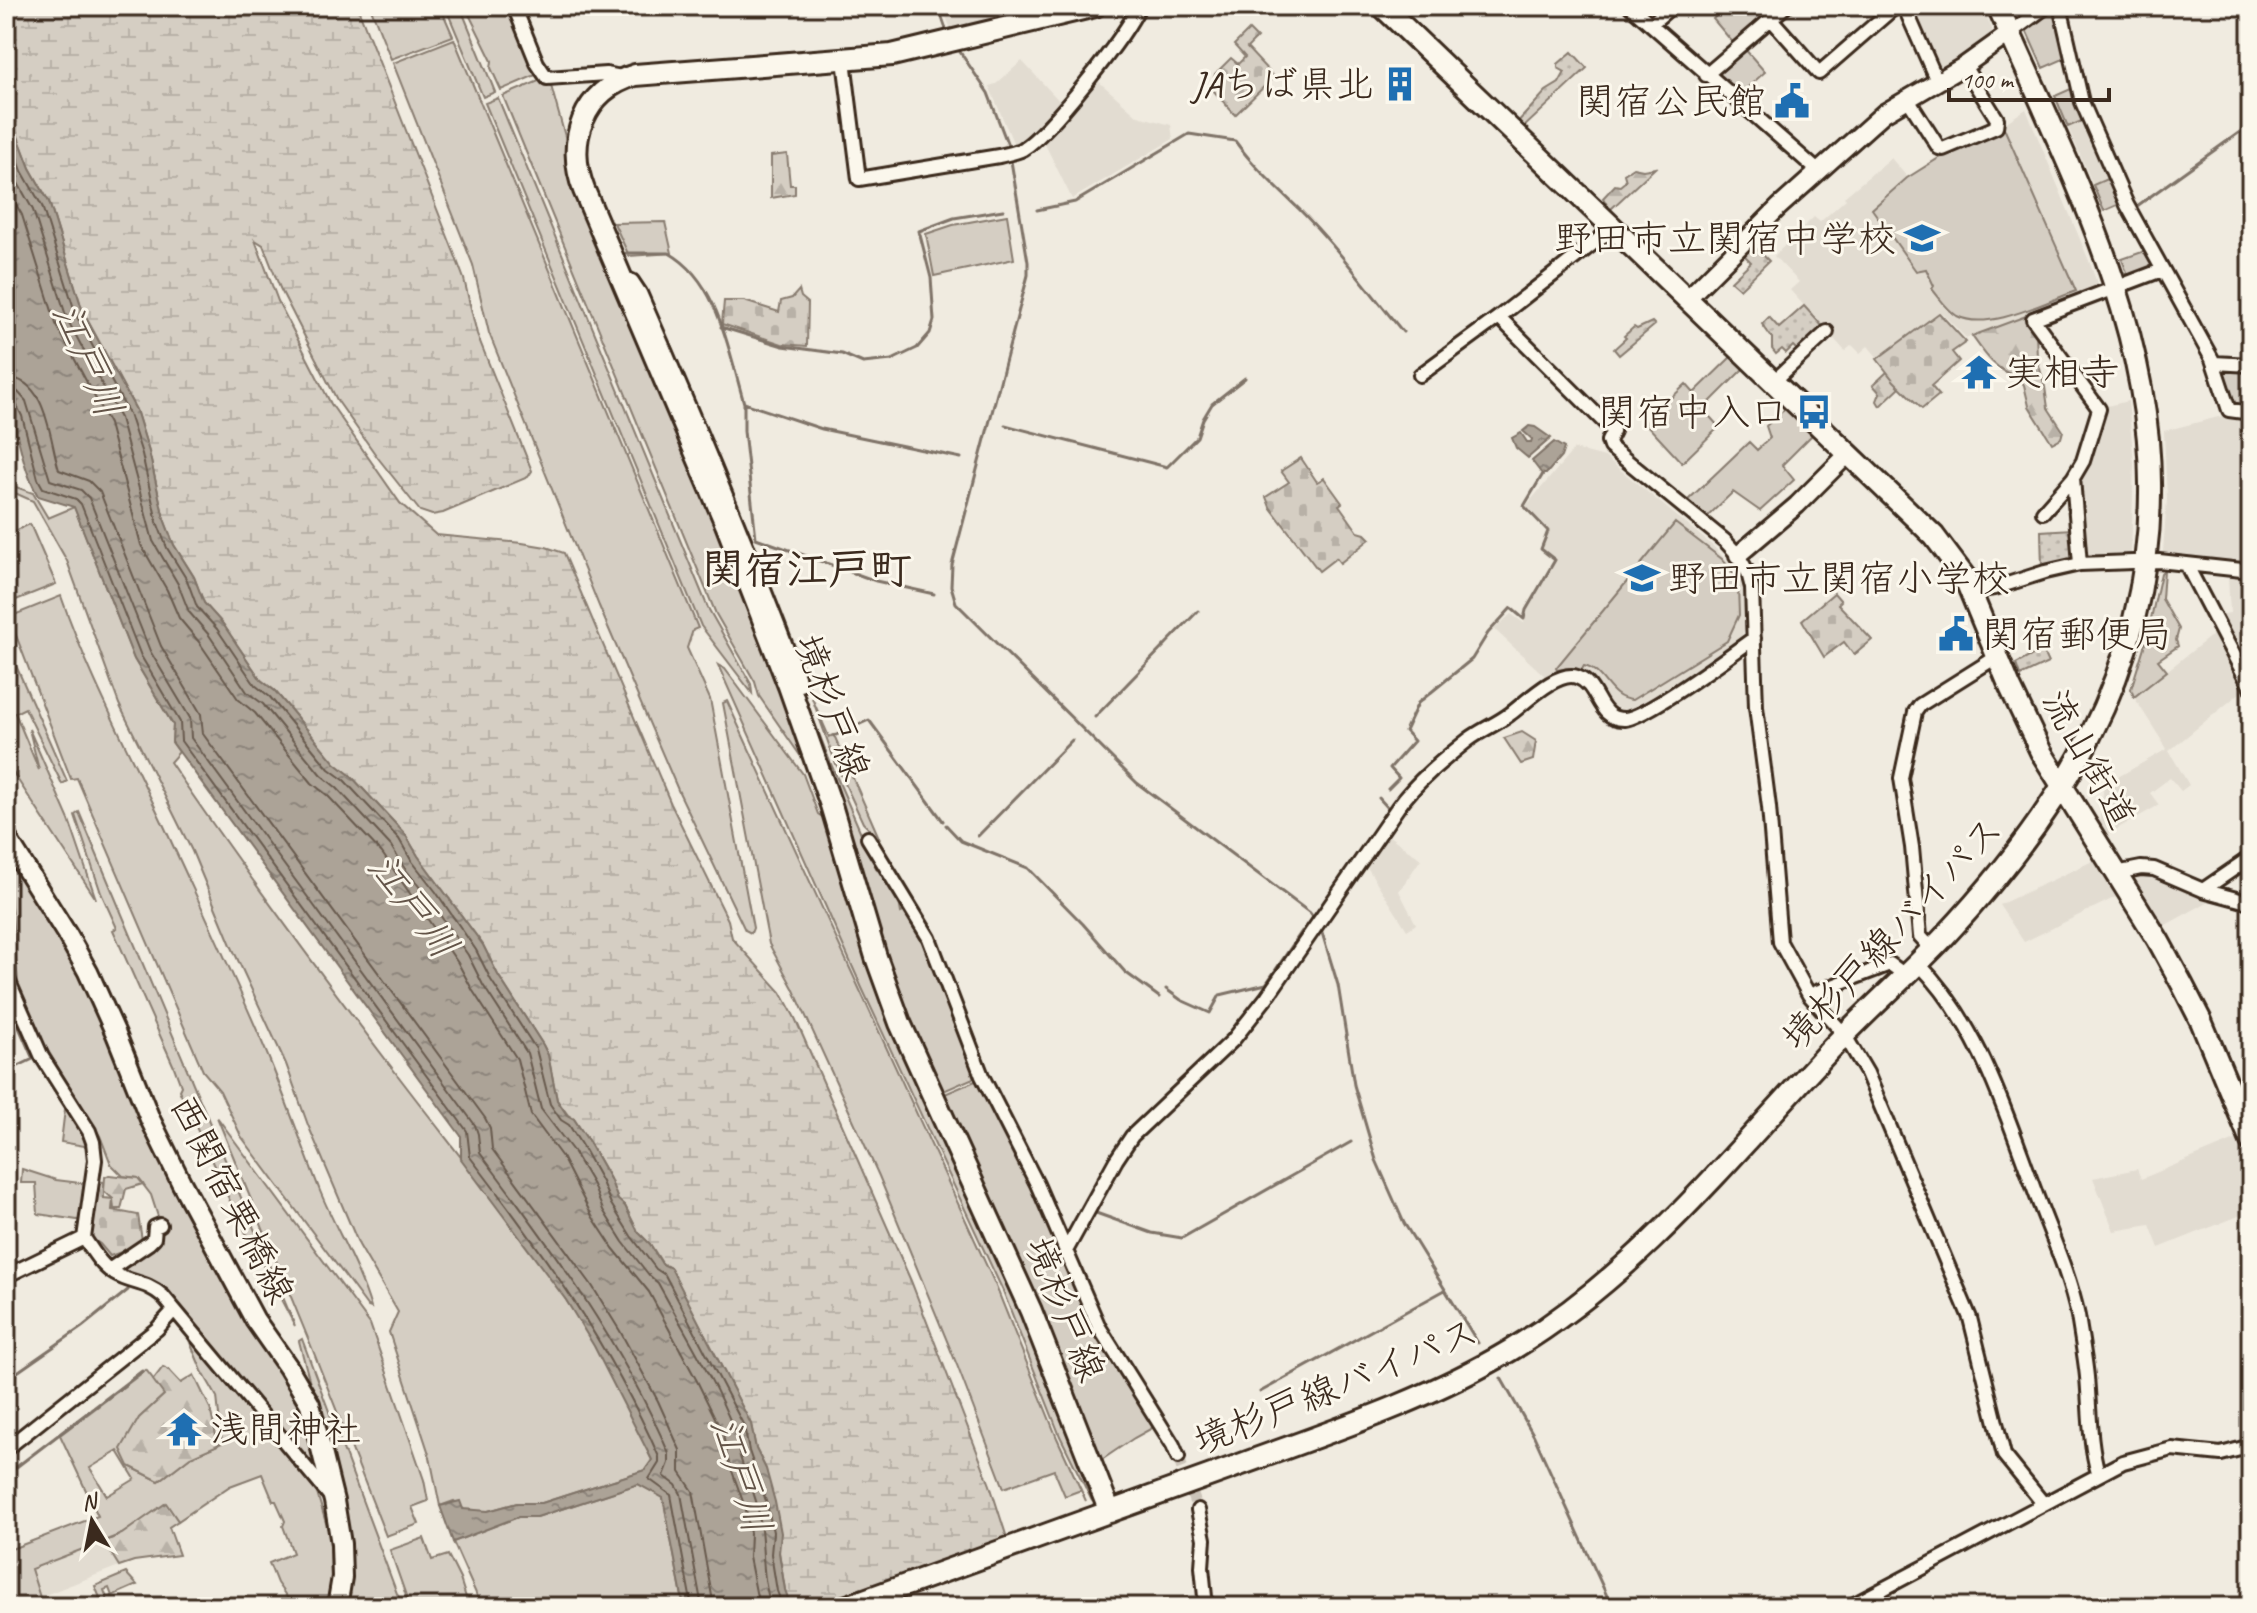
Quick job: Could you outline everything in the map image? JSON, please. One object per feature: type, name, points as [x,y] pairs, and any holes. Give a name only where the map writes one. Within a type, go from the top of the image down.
[{"type":"main road","name":"境杉戸線","points":[[1095,6],[892,55],[650,73],[626,78],[591,104],[581,120],[575,149],[579,177],[726,524],[789,686],[831,805],[876,957],[900,1023],[1007,1255],[1110,1512]]},
{"type":"main road","name":"流山街道","points":[[1382,6],[1945,549],[1971,591],[2041,752],[2158,940],[2195,1009],[2251,1141]]},
{"type":"main road","name":"境杉戸線バイパス","points":[[1110,1512],[1371,1417],[1471,1372],[1591,1296],[1625,1267],[1763,1124],[1844,1034],[1919,962],[2021,848],[2093,736],[2114,688],[2133,626],[2146,562],[2151,490],[2146,414],[2132,347],[2115,289],[2080,195],[1998,6]]},
{"type":"main road","name":"西関宿栗橋線","points":[[6,837],[88,972],[170,1163],[255,1320],[310,1404],[334,1501],[342,1559],[337,1607]]},
{"type":"main road","points":[[845,1607],[1110,1512]]},
{"type":"street","points":[[514,6],[537,63],[547,78],[606,74],[626,78]]},
{"type":"street","points":[[844,60],[859,179],[1003,155],[1021,150],[1059,115],[1105,57],[1139,6]]},
{"type":"street","points":[[1630,6],[1818,171]]},
{"type":"street","points":[[1651,24],[1672,6]]},
{"type":"street","points":[[1706,75],[1786,6]]},
{"type":"street","points":[[1771,19],[1819,73],[1896,6]]},
{"type":"street","points":[[1904,6],[1937,81]]},
{"type":"street","points":[[1687,299],[1818,171],[1884,113],[1964,66],[2047,6]]},
{"type":"street","points":[[2060,6],[2082,102],[2127,205],[2214,363],[2229,410],[2251,413]]},
{"type":"street","points":[[1907,98],[1939,148],[1948,148],[1996,127],[1997,119],[1964,66]]},
{"type":"street","points":[[1420,375],[1613,228]]},
{"type":"street","points":[[2043,512],[2073,478],[2083,461],[2099,409],[2033,319],[2162,270]]},
{"type":"street","points":[[620,277],[632,281],[645,306],[736,518],[801,685]]},
{"type":"street","points":[[1499,317],[1613,431],[1608,441],[1610,447],[1725,541],[1748,573],[1752,588],[1756,707],[1769,807],[1780,942],[1809,995],[1844,1034],[1867,1073],[1970,1318],[2004,1455],[2042,1502]]},
{"type":"street","points":[[1773,382],[1827,332]]},
{"type":"street","points":[[2214,363],[2251,365]]},
{"type":"street","points":[[1738,555],[1797,505],[1848,454]]},
{"type":"street","points":[[2073,478],[2080,564]]},
{"type":"street","points":[[1971,591],[1995,588],[2080,564],[2146,562],[2251,571]]},
{"type":"street","points":[[2186,564],[2251,688]]},
{"type":"street","points":[[1067,1249],[1132,1136],[1233,1040],[1267,997],[1408,793],[1470,738],[1561,678],[1577,677],[1586,683],[1605,712],[1616,718],[1630,718],[1696,680],[1754,638]]},
{"type":"street","points":[[1998,656],[1920,705],[1915,712],[1901,778],[1915,872],[1919,962],[1981,1050],[2054,1242],[2075,1305],[2087,1376],[2092,1451],[2098,1473]]},
{"type":"street","points":[[868,838],[929,938],[982,1076],[1067,1249],[1099,1327],[1178,1457]]},
{"type":"street","points":[[2203,890],[2251,857]]},
{"type":"street","points":[[2116,873],[2154,869],[2203,890],[2251,903]]},
{"type":"street","points":[[1809,995],[1890,964],[1919,962]]},
{"type":"street","points":[[6,975],[42,1057],[93,1142],[95,1160],[84,1238],[109,1270],[155,1289],[334,1501]]},
{"type":"street","points":[[109,1270],[149,1243],[154,1238],[155,1227],[160,1225]]},
{"type":"street","points":[[6,1276],[84,1238]]},
{"type":"street","points":[[6,1449],[157,1329],[174,1310]]},
{"type":"street","points":[[1849,1607],[1872,1602],[2042,1502],[2098,1473],[2149,1453],[2184,1448],[2221,1454],[2251,1446]]},
{"type":"street","points":[[1198,1510],[1204,1539],[1202,1567],[1206,1607]]},
{"type":"shaded area","points":[[942,6],[1042,6],[1043,7],[952,32]]},
{"type":"shaded area","points":[[1910,6],[1982,6],[1992,29],[1991,35],[1957,60],[1936,67]]},
{"type":"shaded area","points":[[1022,61],[1064,106],[1036,134],[1015,147],[989,86],[996,84]]},
{"type":"shaded area","points":[[1097,80],[1138,116],[1171,125],[1173,139],[1072,199],[1043,140]]},
{"type":"shaded area","name":"野田市立関宿中学校","points":[[2026,109],[2089,261],[2098,286],[2096,291],[1966,338],[1941,312],[1878,358],[1868,346],[1860,353],[1852,345],[1845,351],[1790,290],[1799,282],[1774,256],[1814,217],[1820,222],[1846,199],[1844,197],[1891,158],[1908,178],[1939,158],[2004,128],[2005,123]]},
{"type":"shaded area","points":[[2084,120],[2109,178],[2093,185],[2068,127]]},
{"type":"shaded area","points":[[2128,401],[2134,464],[2131,555],[2127,558],[2087,560],[2083,556],[2079,481],[2103,407]]},
{"type":"shaded area","points":[[2226,415],[2251,417],[2251,565],[2166,555],[2163,552],[2167,499],[2164,431]]},
{"type":"shaded area","name":"野田市立関宿小学校","points":[[1574,449],[1605,457],[1713,546],[1735,570],[1743,589],[1746,626],[1741,637],[1693,673],[1627,711],[1611,706],[1590,676],[1578,670],[1557,670],[1547,678],[1494,629],[1511,614],[1524,623],[1527,610],[1556,560],[1542,549],[1549,531],[1526,506]]},
{"type":"shaded area","points":[[2228,577],[2251,580],[2251,661],[2243,662],[2217,615],[2230,613]]},
{"type":"shaded area","points":[[2216,632],[2246,688],[2169,751],[2189,785],[2181,791],[2170,778],[2150,793],[2159,805],[2106,835],[2099,824],[2104,785],[2167,749],[2134,697]]},
{"type":"shaded area","points":[[1385,833],[1421,859],[1399,891],[1416,924],[1407,930],[1365,864]]},
{"type":"shaded area","points":[[2097,859],[2120,895],[2024,942],[1999,905]]},
{"type":"shaded area","points":[[2148,872],[2215,898],[2162,927],[2131,873]]},
{"type":"shaded area","points":[[2240,1138],[2251,1164],[2251,1211],[2159,1248],[2150,1225],[2114,1231],[2093,1178],[2137,1169],[2141,1179]]},
{"type":"shaded area","points":[[104,1542],[119,1566],[40,1597],[31,1569]]},
{"type":"green space","points":[[6,6],[357,6],[464,279],[477,334],[532,471],[528,477],[443,513],[432,515],[420,511],[337,400],[280,288],[263,245],[255,240],[278,301],[331,404],[400,503],[436,535],[522,543],[564,553],[671,804],[728,920],[732,938],[781,992],[795,1018],[911,1281],[990,1485],[1007,1538],[815,1607],[791,1607],[785,1590],[766,1469],[756,1449],[751,1424],[671,1269],[662,1263],[638,1232],[589,1142],[557,1100],[543,1045],[498,975],[483,945],[405,834],[350,775],[335,764],[275,691],[261,680],[223,624],[204,603],[194,577],[174,545],[164,519],[136,410],[83,312],[49,202],[30,168],[6,105]]},
{"type":"green space","points":[[370,6],[440,6],[453,36],[391,59]]},
{"type":"green space","points":[[445,6],[460,6],[495,92],[483,97]]},
{"type":"green space","points":[[465,6],[503,6],[517,24],[538,74],[501,90],[491,68],[492,61]]},
{"type":"green space","points":[[1712,6],[1778,6],[1734,44],[1713,19],[1718,14]]},
{"type":"green space","points":[[2052,9],[2057,11],[2066,58],[2043,68],[2026,30],[2028,25]]},
{"type":"green space","points":[[1249,30],[1257,38],[1247,48],[1274,77],[1235,115],[1212,89],[1215,74],[1231,58],[1238,64],[1245,57],[1234,45]]},
{"type":"green space","points":[[454,39],[698,628],[693,630],[687,648],[710,699],[753,928],[751,933],[745,930],[678,790],[599,606],[489,333],[473,265],[393,63]]},
{"type":"green space","points":[[1744,48],[1765,72],[1738,96],[1716,78],[1716,73]]},
{"type":"green space","points":[[1572,52],[1587,68],[1522,129],[1516,124],[1546,91],[1559,83],[1565,72],[1558,68],[1558,64]]},
{"type":"green space","points":[[541,80],[542,83],[550,82],[569,151],[727,543],[808,767],[759,696],[755,682],[716,614],[503,96]]},
{"type":"green space","points":[[2073,88],[2084,120],[2068,127],[2055,96]]},
{"type":"green space","points":[[498,98],[708,608],[751,684],[752,693],[701,626],[485,103]]},
{"type":"green space","points":[[2004,128],[2076,291],[2016,314],[1970,320],[1957,316],[1947,307],[1932,289],[1934,286],[1926,269],[1916,271],[1872,209],[1907,178],[1939,158]]},
{"type":"green space","points":[[787,154],[790,185],[795,185],[795,194],[771,198],[771,156]]},
{"type":"green space","points":[[1633,168],[1655,168],[1610,210],[1603,198],[1615,185],[1620,186],[1626,181],[1624,174]]},
{"type":"green space","points":[[2109,178],[2120,204],[2104,211],[2093,185]]},
{"type":"green space","points":[[1007,215],[1014,259],[934,276],[926,234],[953,225]]},
{"type":"green space","points":[[665,222],[672,253],[629,256],[614,223]]},
{"type":"green space","points":[[1753,245],[1769,261],[1740,289],[1731,281],[1751,262],[1744,255]]},
{"type":"green space","points":[[2145,251],[2154,266],[2152,270],[2132,278],[2128,276],[2122,259]]},
{"type":"green space","points":[[799,290],[808,303],[807,346],[782,344],[722,324],[724,301],[744,301],[779,312],[781,301],[792,298]]},
{"type":"green space","points":[[1804,306],[1824,328],[1799,352],[1793,346],[1786,353],[1782,349],[1776,354],[1772,349],[1772,338],[1762,324],[1769,317],[1779,328]]},
{"type":"green space","points":[[1939,313],[1966,342],[1952,352],[1959,361],[1931,386],[1939,395],[1922,409],[1877,359]]},
{"type":"green space","points":[[2026,316],[2036,331],[2037,358],[2048,408],[2063,431],[2061,438],[2052,443],[2029,406],[2024,385],[2017,376],[1991,361],[1972,336]]},
{"type":"green space","points":[[1652,322],[1655,325],[1619,355],[1614,349],[1626,338],[1624,336],[1634,327],[1637,329]]},
{"type":"green space","points":[[1733,355],[1745,367],[1703,409],[1719,427],[1682,463],[1645,423],[1686,384],[1694,393]]},
{"type":"green space","points":[[2225,369],[2251,371],[2251,407],[2232,403],[2222,373]]},
{"type":"green space","points":[[1887,372],[1900,387],[1880,406],[1877,401],[1880,393],[1873,385]]},
{"type":"green space","points":[[1787,407],[1814,433],[1782,465],[1794,480],[1760,511],[1733,492],[1706,518],[1686,502],[1749,442],[1757,450],[1770,438],[1766,426]]},
{"type":"green space","points":[[6,451],[13,486],[33,493],[48,518],[74,507],[134,659],[173,725],[172,742],[179,752],[170,762],[284,923],[566,1300],[602,1358],[643,1439],[652,1460],[645,1470],[542,1503],[517,1503],[488,1511],[466,1511],[454,1501],[440,1506],[430,1457],[389,1332],[398,1312],[359,1245],[308,1125],[286,1064],[192,851],[119,704],[67,561],[33,501],[6,489]]},
{"type":"green space","points":[[1301,458],[1317,482],[1324,478],[1358,532],[1370,539],[1340,563],[1336,558],[1319,571],[1270,507],[1266,497],[1289,482],[1281,471]]},
{"type":"green space","points":[[1675,523],[1722,559],[1732,571],[1738,586],[1739,615],[1727,641],[1632,700],[1617,695],[1597,673],[1584,666],[1581,671],[1569,668],[1557,670],[1556,668]]},
{"type":"green space","points":[[30,524],[56,584],[6,604],[6,535]]},
{"type":"green space","points":[[2072,529],[2074,558],[2071,562],[2042,568],[2041,531]]},
{"type":"green space","points":[[745,545],[831,764],[877,870],[883,868],[898,895],[901,913],[908,910],[931,951],[978,1076],[939,1093],[917,1045]]},
{"type":"green space","points":[[2164,570],[2162,599],[2179,629],[2178,646],[2158,660],[2167,671],[2134,697],[2131,689]]},
{"type":"green space","points":[[1834,593],[1841,601],[1838,604],[1872,640],[1854,655],[1844,642],[1824,657],[1802,620]]},
{"type":"green space","points":[[61,596],[98,688],[248,1009],[320,1191],[371,1308],[241,1136],[220,1091],[203,1071],[77,778],[71,779],[9,617]]},
{"type":"green space","points":[[6,643],[67,781],[62,784],[25,708],[15,713],[39,770],[29,729],[69,820],[96,899],[6,762]]},
{"type":"green space","points":[[2042,650],[2048,663],[2020,676],[2016,664]]},
{"type":"green space","points":[[718,665],[725,669],[803,774],[818,814],[832,823],[1092,1492],[1091,1499],[1060,1436],[1003,1291],[862,988]]},
{"type":"green space","points":[[812,698],[829,737],[834,735],[880,840],[863,823],[836,764]]},
{"type":"green space","points":[[727,701],[995,1284],[1081,1490],[1065,1496],[1054,1470],[1004,1488],[879,1176],[793,988],[769,944],[723,703]]},
{"type":"green space","points":[[1522,732],[1536,741],[1533,760],[1521,764],[1504,738]]},
{"type":"green space","points":[[79,812],[295,1326],[236,1214],[179,1090],[181,1086],[174,1067],[113,930],[117,928],[101,893],[75,815]]},
{"type":"green space","points":[[6,851],[58,934],[283,1369],[303,1411],[311,1437],[308,1439],[314,1463],[310,1465],[165,1290],[151,1280],[121,1271],[120,1267],[162,1229],[151,1195],[138,1178],[123,1176],[111,1164],[100,1136],[39,1036],[19,993]]},
{"type":"green space","points":[[980,1079],[1154,1427],[1097,1463],[940,1096]]},
{"type":"green space","points":[[66,1101],[82,1127],[90,1147],[61,1142]]},
{"type":"green space","points":[[217,1117],[370,1324],[424,1480],[428,1501],[412,1507],[419,1524],[386,1536]]},
{"type":"green space","points":[[22,1169],[56,1180],[89,1184],[84,1221],[38,1214],[36,1183],[21,1183]]},
{"type":"green space","points":[[105,1177],[138,1178],[143,1184],[126,1189],[121,1209],[114,1209],[113,1199],[104,1191]]},
{"type":"green space","points":[[94,1181],[104,1182],[104,1198],[113,1199],[112,1210],[138,1215],[142,1240],[110,1256],[88,1236]]},
{"type":"green space","points":[[184,1328],[312,1477],[330,1536],[331,1581],[326,1607],[294,1607],[277,1583],[269,1563],[293,1553],[283,1526],[285,1521],[262,1474],[230,1486],[178,1521],[166,1504],[122,1534],[31,1569],[43,1607],[6,1607],[6,1551],[98,1516],[60,1435],[146,1370],[165,1394],[139,1418],[129,1466],[159,1481],[190,1457],[222,1443],[217,1397]],"holes":[[[118,1451],[135,1479],[107,1496],[90,1468]]]},
{"type":"green space","points":[[302,1339],[402,1607],[345,1607],[339,1493],[299,1341]]},
{"type":"green space","points":[[163,1367],[181,1383],[194,1375],[210,1408],[218,1445],[190,1457],[159,1481],[129,1466],[121,1449],[139,1418],[164,1395],[153,1380]]},
{"type":"green space","points":[[638,1484],[663,1497],[684,1607],[482,1607],[453,1542],[518,1517],[537,1517]]},
{"type":"green space","points":[[166,1503],[178,1521],[169,1527],[179,1555],[119,1566],[104,1542],[122,1534]]},
{"type":"green space","points":[[424,1538],[432,1560],[448,1555],[469,1607],[410,1607],[390,1550]]},
{"type":"green space","points":[[126,1573],[137,1585],[112,1596],[109,1588],[104,1590],[110,1607],[91,1607],[90,1603],[100,1598],[95,1586]]},
{"type":"water","name":"江戸川","points":[[6,105],[30,168],[49,202],[83,312],[136,410],[164,519],[204,603],[223,624],[261,680],[275,691],[335,763],[405,834],[483,945],[498,975],[543,1045],[557,1100],[589,1142],[638,1232],[662,1264],[671,1268],[751,1424],[756,1449],[766,1469],[775,1502],[781,1533],[779,1553],[791,1607],[684,1607],[663,1498],[638,1484],[537,1517],[518,1517],[453,1542],[440,1506],[460,1501],[463,1509],[488,1511],[517,1503],[542,1503],[645,1470],[652,1460],[594,1346],[566,1300],[461,1159],[461,1136],[172,742],[173,725],[134,659],[74,507],[38,496],[32,485],[6,400]]},
{"type":"water","points":[[1529,426],[1551,438],[1528,458],[1516,448],[1512,438],[1521,433],[1527,442],[1531,442],[1532,439],[1523,431]]},
{"type":"water","points":[[1554,442],[1564,448],[1561,457],[1546,474],[1542,474],[1532,461]]},
{"type":"waterway","points":[[938,6],[947,32]]},
{"type":"waterway","points":[[958,49],[988,93],[1009,148]]},
{"type":"waterway","points":[[2137,206],[2251,124]]},
{"type":"waterway","points":[[1037,210],[1075,202],[1189,134],[1235,141],[1326,238],[1403,332]]},
{"type":"waterway","points":[[1010,155],[1028,275],[952,565],[951,586],[956,603],[1137,783],[1310,913],[1315,920]]},
{"type":"waterway","points":[[721,327],[783,346],[842,354],[863,363],[892,360],[917,348],[930,333],[934,320],[931,278],[919,231],[954,218],[1003,210]]},
{"type":"waterway","points":[[626,253],[669,253],[686,265],[700,281],[720,320],[744,403],[822,429],[961,458]]},
{"type":"waterway","points":[[1005,425],[1167,467],[1197,437],[1212,404],[1245,378]]},
{"type":"waterway","points":[[744,403],[744,431],[756,538],[876,581],[934,594]]},
{"type":"waterway","points":[[1388,789],[1399,778],[1390,768],[1414,741],[1405,731],[1418,703],[1472,659],[1488,633],[1511,608],[1524,619],[1526,610],[1555,560],[1541,549],[1548,531],[1524,506],[1543,474]]},
{"type":"waterway","points":[[1095,717],[1198,611]]},
{"type":"waterway","points":[[834,736],[869,720],[943,821]]},
{"type":"waterway","points":[[978,836],[1072,740]]},
{"type":"waterway","points":[[1363,848],[1388,808],[1379,798]]},
{"type":"waterway","points":[[946,825],[961,841],[1028,868],[1125,972],[1159,997]]},
{"type":"waterway","points":[[1325,902],[1334,890]]},
{"type":"waterway","points":[[1320,926],[1338,985],[1354,1085],[1376,1160],[1404,1223],[1478,1343]]},
{"type":"waterway","points":[[1166,989],[1181,1000],[1210,1013],[1220,995],[1266,984],[1302,931]]},
{"type":"waterway","points":[[6,998],[33,1059],[6,1072]]},
{"type":"waterway","points":[[1096,1213],[1152,1233],[1182,1238],[1351,1142]]},
{"type":"waterway","points":[[6,1380],[82,1327],[128,1290]]},
{"type":"waterway","points":[[1260,1392],[1445,1290]]},
{"type":"waterway","points":[[6,1475],[142,1371]]},
{"type":"waterway","points":[[1501,1378],[1534,1436],[1612,1607]]},
{"type":"tunnel","points":[[1178,1457],[1198,1510]]},
{"type":"place","name":"JAちば県北","points":[[1400,84]]},
{"type":"place","name":"関宿公民館","points":[[1792,101]]},
{"type":"place","name":"野田市立関宿中学校","points":[[1922,238]]},
{"type":"place","name":"実相寺","points":[[1979,372]]},
{"type":"place","name":"関宿中入口","points":[[1814,412]]},
{"type":"place","name":"野田市立関宿小学校","points":[[1642,578]]},
{"type":"place","name":"関宿郵便局","points":[[1956,634]]},
{"type":"place","name":"浅間神社","points":[[184,1429]]},
{"type":"district","name":"関宿江戸町","points":[[807,569]]}]
